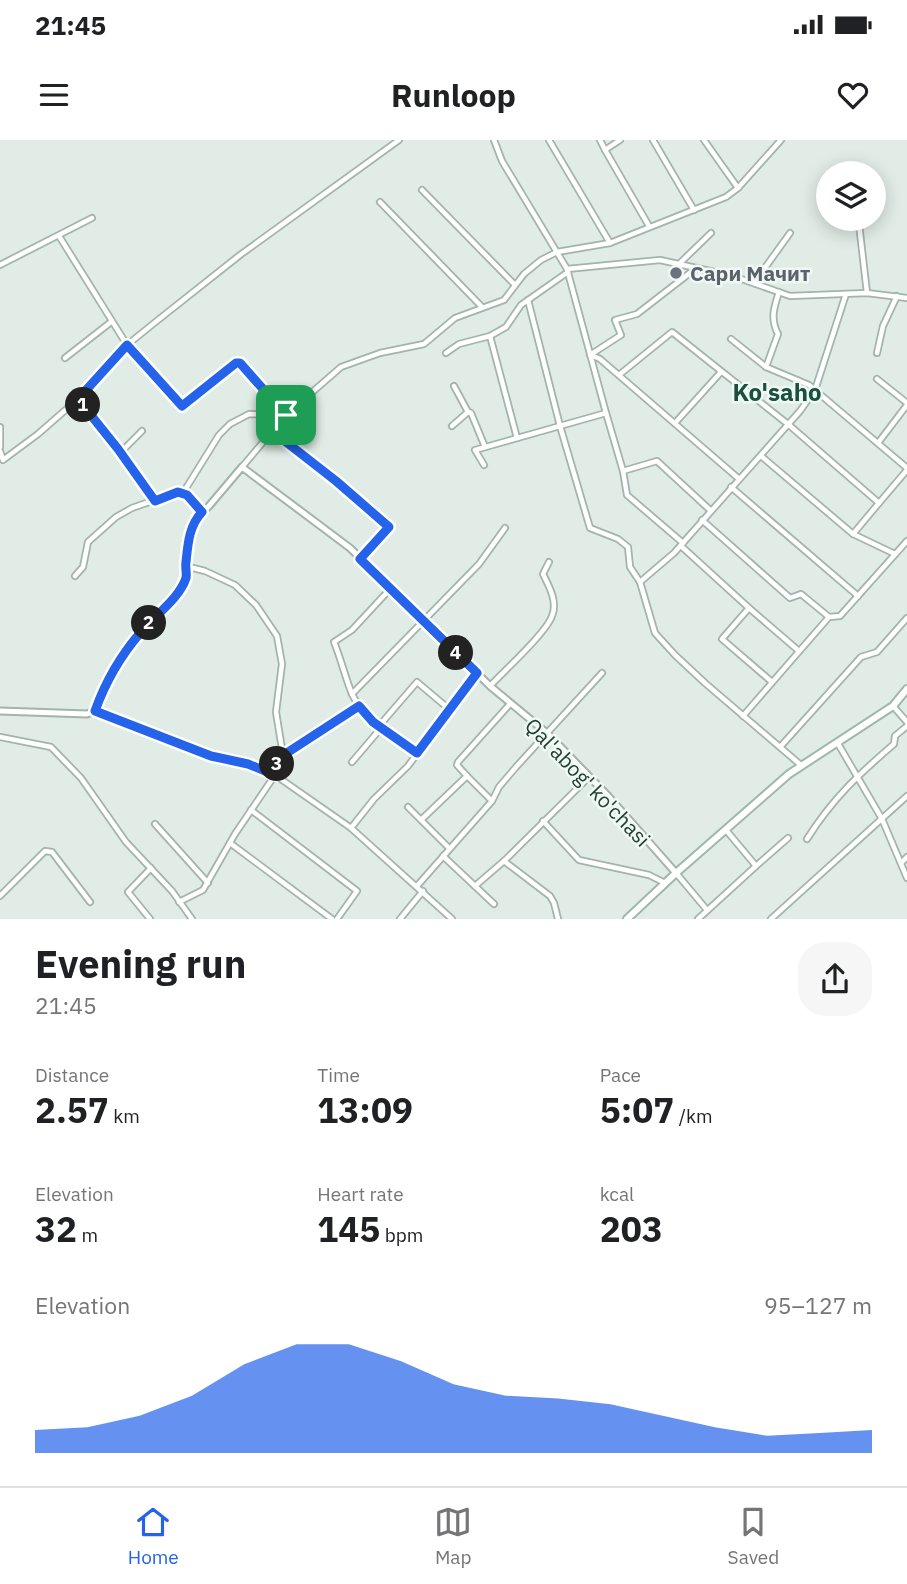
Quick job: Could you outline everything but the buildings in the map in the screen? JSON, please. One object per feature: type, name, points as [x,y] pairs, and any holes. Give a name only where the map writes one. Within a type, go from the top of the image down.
[{"type":"main road","points":[[627,919],[664,883],[802,766],[893,706],[907,689]]},
{"type":"street","points":[[0,427],[3,460],[78,399],[127,345],[240,255],[399,140]]},
{"type":"street","points":[[494,140],[502,160],[568,270],[623,471],[627,495],[799,651]]},
{"type":"street","points":[[549,140],[610,243]]},
{"type":"street","points":[[600,140],[649,226]]},
{"type":"street","points":[[605,150],[620,140]]},
{"type":"street","points":[[653,140],[694,210]]},
{"type":"street","points":[[704,140],[738,188]]},
{"type":"street","points":[[95,711],[114,668],[139,633],[177,593],[187,576],[185,566],[189,535],[195,519],[286,415],[341,367],[380,353],[424,344],[455,318],[504,300],[515,285],[541,260],[557,252],[610,243],[726,197],[738,188],[781,140]]},
{"type":"street","points":[[422,190],[515,285]]},
{"type":"street","points":[[380,202],[482,307]]},
{"type":"street","points":[[0,265],[92,218]]},
{"type":"street","points":[[860,231],[867,293]]},
{"type":"street","points":[[678,264],[711,233]]},
{"type":"street","points":[[754,283],[790,233]]},
{"type":"street","points":[[60,236],[127,345],[182,406],[238,362],[286,415]]},
{"type":"street","points":[[446,353],[458,344],[489,336],[506,327],[521,305],[568,270],[660,260],[754,283],[790,296],[867,293],[907,298]]},
{"type":"street","points":[[590,355],[621,335],[615,320],[637,314],[696,269]]},
{"type":"street","points":[[766,368],[778,334],[773,324],[779,292]]},
{"type":"street","points":[[640,582],[682,544],[738,478],[789,425],[815,390],[846,294]]},
{"type":"street","points":[[877,353],[883,326],[897,296]]},
{"type":"street","points":[[528,300],[560,426],[590,528],[618,538],[628,547],[631,567],[640,582],[655,632],[675,655],[802,766]]},
{"type":"street","points":[[65,358],[111,322]]},
{"type":"street","points":[[619,375],[672,332],[789,425],[879,503]]},
{"type":"street","points":[[489,336],[517,438]]},
{"type":"street","points":[[732,340],[766,368],[809,385],[907,469],[853,534]]},
{"type":"street","points":[[590,355],[600,359],[738,478]]},
{"type":"street","points":[[675,423],[721,372]]},
{"type":"street","points":[[877,379],[907,404],[878,444]]},
{"type":"street","points":[[454,386],[471,413],[485,447]]},
{"type":"street","points":[[78,399],[121,452],[155,501]]},
{"type":"street","points":[[452,426],[468,412]]},
{"type":"street","points":[[484,465],[475,450],[606,413]]},
{"type":"street","points":[[183,493],[219,435],[230,424],[249,414],[286,415]]},
{"type":"street","points":[[121,452],[142,431]]},
{"type":"street","points":[[272,431],[389,527],[360,559]]},
{"type":"street","points":[[761,456],[853,534],[895,554]]},
{"type":"street","points":[[623,471],[657,461],[710,510]]},
{"type":"street","name":"Qal'abog' ko'chasi","points":[[242,467],[350,548],[490,686],[548,734],[707,910]]},
{"type":"street","points":[[731,487],[858,596]]},
{"type":"street","points":[[75,576],[83,567],[88,542],[116,517],[178,492],[183,493],[202,512]]},
{"type":"street","points":[[702,520],[790,598],[802,594],[829,617]]},
{"type":"street","points":[[352,694],[479,564],[505,528]]},
{"type":"street","points":[[743,716],[829,617],[840,616],[907,541]]},
{"type":"street","points":[[490,686],[541,632],[553,615],[553,595],[543,574],[549,562]]},
{"type":"street","points":[[179,902],[204,890],[267,783],[275,775],[282,749],[276,712],[282,664],[277,636],[257,605],[235,585],[205,571],[185,566]]},
{"type":"street","points":[[391,588],[352,631],[334,642],[352,694],[359,706],[380,727],[417,753]]},
{"type":"street","points":[[749,608],[722,639],[772,682]]},
{"type":"street","points":[[781,746],[861,657],[877,652],[907,618]]},
{"type":"street","points":[[351,828],[374,799],[408,766],[477,673]]},
{"type":"street","points":[[417,886],[492,801],[499,787],[602,673]]},
{"type":"street","points":[[352,762],[417,682],[449,709]]},
{"type":"street","points":[[492,801],[457,765],[510,704]]},
{"type":"street","points":[[279,758],[359,706]]},
{"type":"street","points":[[807,839],[826,808],[894,744],[895,736],[907,724],[893,706]]},
{"type":"street","points":[[0,711],[87,714],[95,711],[211,756],[248,764],[275,775],[351,828],[452,919]]},
{"type":"street","points":[[0,737],[51,747],[81,778],[126,842],[192,919]]},
{"type":"street","points":[[837,742],[882,819],[907,878]]},
{"type":"street","points":[[421,820],[467,776]]},
{"type":"street","points":[[475,886],[589,777]]},
{"type":"street","points":[[771,919],[907,796]]},
{"type":"street","points":[[408,807],[449,848]]},
{"type":"street","points":[[230,843],[334,919],[357,891],[251,810]]},
{"type":"street","points":[[543,821],[579,860],[649,875],[664,883]]},
{"type":"street","points":[[155,824],[208,883]]},
{"type":"street","points":[[726,830],[756,866]]},
{"type":"street","points":[[698,919],[788,838]]},
{"type":"street","points":[[0,895],[45,850],[52,852],[90,902]]},
{"type":"street","points":[[443,856],[494,904]]},
{"type":"street","points":[[901,863],[907,857]]},
{"type":"street","points":[[504,861],[550,897],[558,919]]},
{"type":"street","points":[[150,919],[128,892],[151,868]]},
{"type":"street","points":[[400,919],[423,891]]},
{"type":"place","name":"Сари Мачит","points":[[676,273]]},
{"type":"district","name":"Ko'saho","points":[[777,392]]},
{"type":"route","points":[[127,345],[182,406],[238,362],[286,415],[272,431],[389,527],[360,559],[477,673],[417,753],[373,722],[359,706],[279,758],[275,775],[248,764],[211,756],[95,711],[114,668],[139,633],[177,593],[187,576],[185,566],[189,535],[195,519],[202,512],[187,495],[178,492],[155,501],[78,399],[127,345]]}]
